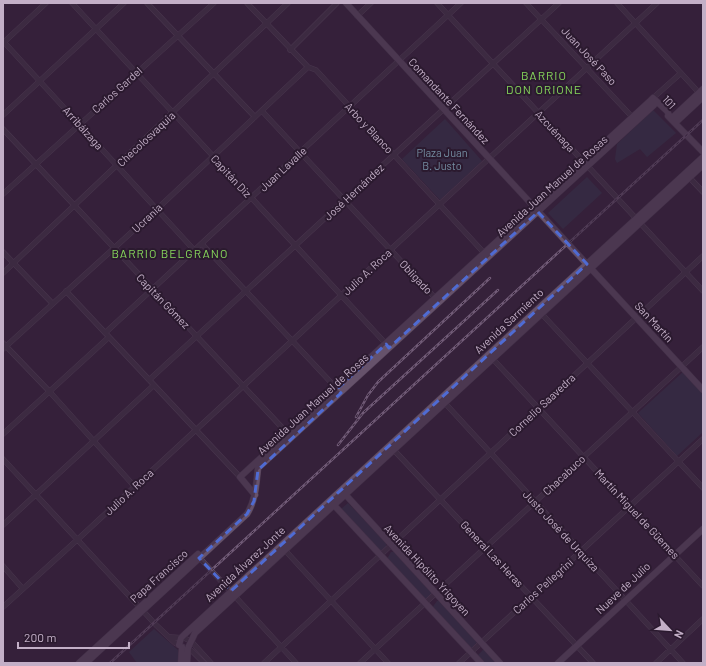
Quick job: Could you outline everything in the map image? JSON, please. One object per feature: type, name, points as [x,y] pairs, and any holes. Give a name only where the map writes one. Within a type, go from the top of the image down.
[{"type":"main road","name":"Comandante Fernández","points":[[346,3],[589,266]]},
{"type":"main road","points":[[673,121],[702,94]]},
{"type":"main road","name":"Avenida Juan Manuel de Rosas","points":[[240,477],[290,436],[634,120],[652,101]]},
{"type":"main road","points":[[652,101],[703,152]]},
{"type":"main road","name":"Avenida Sarmiento","points":[[332,503],[346,495],[392,448],[688,175],[703,157]]},
{"type":"main road","name":"Avenida Sarmiento","points":[[688,175],[703,165]]},
{"type":"main road","name":"San Martín","points":[[589,266],[703,390]]},
{"type":"main road","name":"Avenida Juan Manuel de Rosas","points":[[198,557],[247,514],[253,505],[258,481],[258,470],[290,436]]},
{"type":"main road","name":"Avenida Sarmiento","points":[[332,503],[341,490],[392,448]]},
{"type":"main road","points":[[251,468],[258,470]]},
{"type":"main road","points":[[240,477],[255,495]]},
{"type":"main road","points":[[248,487],[254,485],[258,481]]},
{"type":"main road","name":"Avenida Hipólito Yrigoyen","points":[[341,490],[500,663]]},
{"type":"main road","points":[[332,503],[481,663]]},
{"type":"main road","name":"Avenida Álvarez Jonte","points":[[181,638],[332,503]]},
{"type":"main road","name":"Nueve de Julio","points":[[558,663],[703,528]]},
{"type":"main road","points":[[141,609],[198,557]]},
{"type":"main road","name":"Avenida Álvarez Jonte","points":[[183,647],[191,641],[195,633],[233,593]]},
{"type":"main road","name":"Papa Francisco","points":[[79,663],[141,609]]},
{"type":"main road","name":"Papa Francisco","points":[[86,663],[141,609]]},
{"type":"main road","points":[[181,638],[187,663]]},
{"type":"main road","points":[[181,663],[183,647]]},
{"type":"street","points":[[3,42],[46,3]]},
{"type":"street","name":"Capitán Diz","points":[[72,3],[388,346]]},
{"type":"street","points":[[3,115],[124,3]]},
{"type":"street","points":[[147,3],[255,117]]},
{"type":"street","name":"Carlos Gardel","points":[[3,194],[214,3]]},
{"type":"street","name":"Arbo y Blanco","points":[[246,3],[308,68],[316,70],[487,255]]},
{"type":"street","name":"Checolosvaquia","points":[[3,273],[215,74],[288,3]]},
{"type":"street","points":[[290,50],[337,3]]},
{"type":"street","points":[[357,16],[371,3]]},
{"type":"street","name":"Azcuénaga","points":[[437,3],[703,291]]},
{"type":"street","name":"Juan Lavalle","points":[[3,434],[153,290],[461,3]]},
{"type":"street","name":"Juan José Paso","points":[[526,3],[634,120]]},
{"type":"street","name":"José Hernández","points":[[149,380],[559,3]]},
{"type":"street","points":[[617,3],[702,94]]},
{"type":"street","name":"Julio A. Roca","points":[[3,607],[135,487],[657,3]]},
{"type":"street","name":"Arribálzaga","points":[[3,42],[40,80],[156,210],[195,251]]},
{"type":"street","name":"Ucrania","points":[[4,346],[156,210],[308,68]]},
{"type":"street","points":[[652,101],[681,73]]},
{"type":"street","name":"Obligado","points":[[262,111],[438,300]]},
{"type":"street","name":"Capitán Gómez","points":[[3,129],[113,249],[197,336],[290,436]]},
{"type":"street","points":[[688,175],[703,192]]},
{"type":"street","points":[[202,244],[339,391]]},
{"type":"street","points":[[3,252],[52,303]]},
{"type":"street","name":"Cornelio Saavedra","points":[[264,663],[703,256]]},
{"type":"street","points":[[66,291],[153,386],[240,477]]},
{"type":"street","points":[[539,312],[703,488]]},
{"type":"street","points":[[4,346],[49,391],[135,487]]},
{"type":"street","name":"Chacabuco","points":[[360,663],[703,347]]},
{"type":"street","name":"Martín Miguel de Güemes","points":[[491,356],[703,586]]},
{"type":"street","points":[[3,524],[36,496],[153,386]]},
{"type":"street","name":"Justo José de Urquiza","points":[[443,401],[683,663]]},
{"type":"street","name":"Carlos Pellegrini","points":[[459,663],[703,438]]},
{"type":"street","name":"General Las Heras","points":[[392,448],[593,663]]},
{"type":"street","points":[[3,459],[141,609],[167,635],[204,663]]},
{"type":"street","points":[[283,548],[388,663]]},
{"type":"street","points":[[198,557],[233,593],[296,663]]},
{"type":"street","points":[[3,566],[23,588]]},
{"type":"street","points":[[656,663],[703,619]]},
{"type":"street","points":[[167,635],[174,638],[181,638],[191,641],[211,663]]},
{"type":"highlighted area","points":[[538,212],[587,264],[231,591],[199,558],[247,514],[254,501],[258,470],[341,393],[337,389],[386,344],[389,348]]},
{"type":"green space","points":[[653,110],[676,133],[647,157],[640,149],[617,163],[615,159],[617,144]]},
{"type":"green space","name":"Plaza Juan B. Justo","points":[[445,119],[482,161],[440,200],[402,159]]},
{"type":"green space","points":[[587,177],[602,193],[563,229],[548,213]]},
{"type":"green space","points":[[683,372],[703,394],[703,432],[677,456],[638,413]]},
{"type":"green space","points":[[348,503],[386,543],[386,547],[382,550],[378,550],[341,509]]},
{"type":"green space","points":[[391,552],[395,552],[432,595],[426,600],[387,559]]},
{"type":"green space","points":[[437,601],[439,601],[477,642],[472,648],[470,648],[432,608]]},
{"type":"green space","points":[[154,629],[178,650],[179,663],[137,663],[129,652]]},
{"type":"green space","points":[[485,650],[497,663],[483,663],[478,655]]},
{"type":"railway","points":[[110,663],[703,120]]},
{"type":"railway","points":[[356,417],[368,395],[378,382],[490,278]]},
{"type":"railway","points":[[338,445],[363,413],[498,290]]},
{"type":"district","name":"BARRIO DON ORIONE","points":[[544,83]]},
{"type":"district","name":"BARRIO BELGRANO","points":[[170,254]]}]
